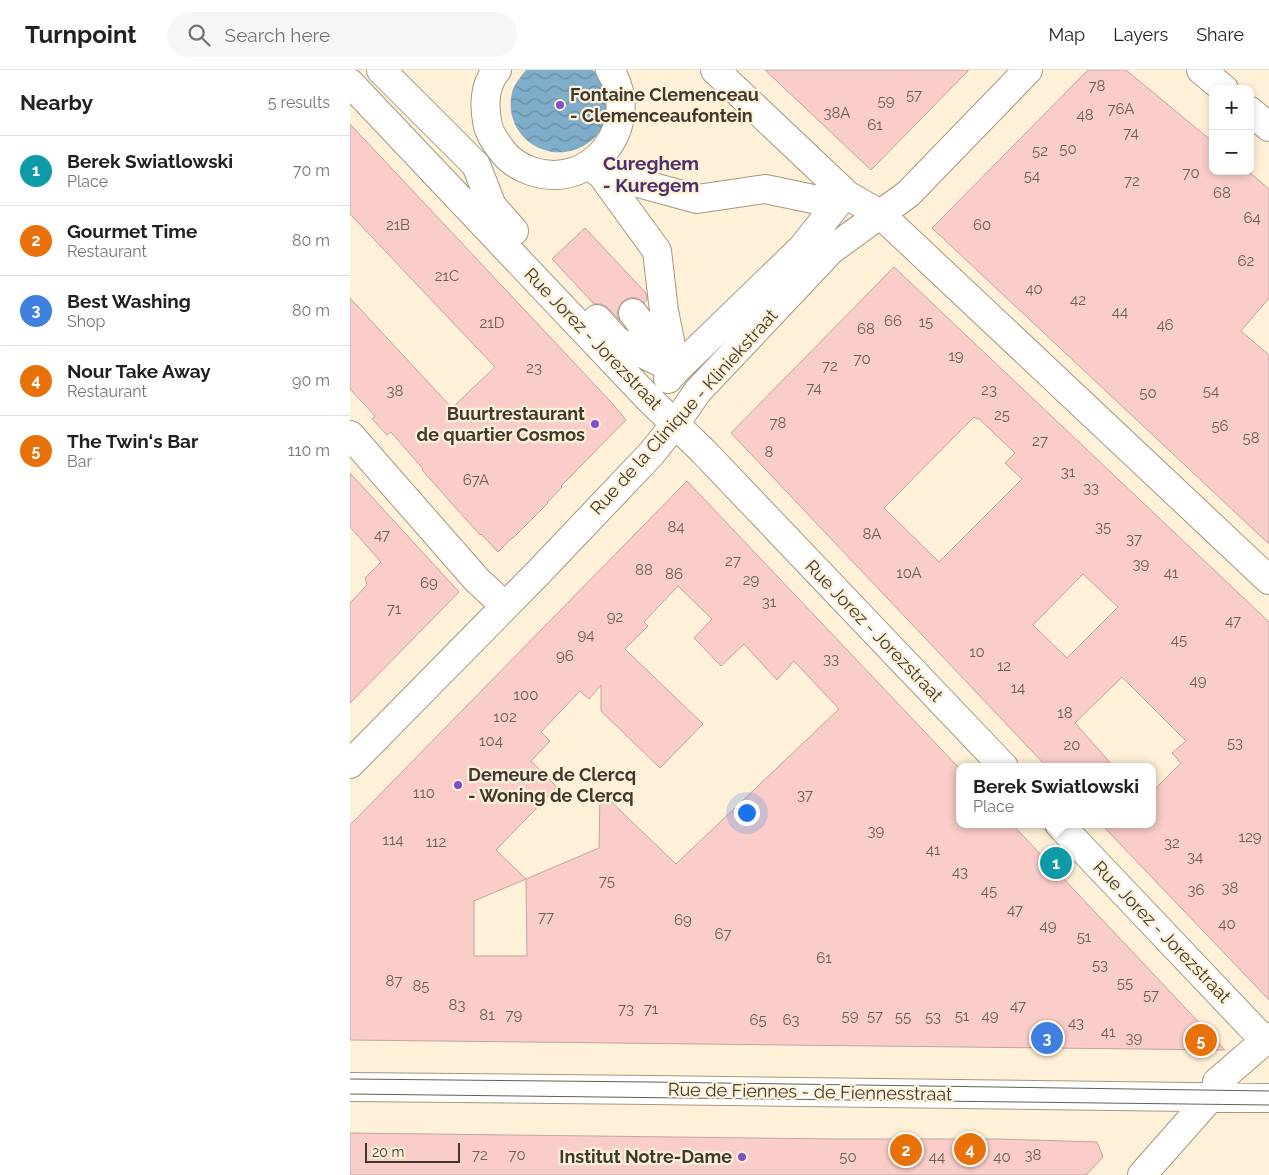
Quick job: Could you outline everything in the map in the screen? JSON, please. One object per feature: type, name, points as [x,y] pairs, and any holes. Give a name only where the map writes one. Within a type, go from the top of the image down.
[{"type":"street","points":[[381,70],[476,165],[492,206],[524,243],[617,341],[681,375]]},
{"type":"street","points":[[496,70],[487,90],[485,108],[488,126],[497,145],[507,158],[523,168],[540,174],[559,175],[596,166],[696,199],[765,190],[837,204],[802,248],[681,375],[654,392]]},
{"type":"street","points":[[596,166],[616,133],[621,115],[621,97],[610,70]]},
{"type":"street","points":[[715,70],[847,195],[880,214],[1269,580]]},
{"type":"street","name":"Rue de la Clinique - Kliniekstraat","points":[[350,764],[651,454],[698,391],[831,250],[908,194],[1028,70]]},
{"type":"street","points":[[1201,70],[1219,85]]},
{"type":"street","name":"Rue Jorez - Jorezstraat","points":[[350,83],[648,398],[709,458],[1000,763]]},
{"type":"street","points":[[1254,114],[1269,127]]},
{"type":"street","points":[[476,165],[497,145]]},
{"type":"street","points":[[596,166],[657,251],[664,311],[681,375]]},
{"type":"street","points":[[350,436],[477,580],[505,606]]},
{"type":"street","name":"Rue Jorez - Jorezstraat","points":[[1063,828],[1267,1039]]},
{"type":"street","points":[[1142,1175],[1216,1090],[1217,1082],[1267,1039]]},
{"type":"street","name":"Rue de Fiennes - de Fiennesstraat","points":[[350,1087],[1269,1098]]},
{"type":"water","points":[[526,70],[593,70],[603,84],[607,106],[605,121],[595,137],[588,143],[573,150],[558,152],[543,150],[531,143],[520,133],[513,120],[511,105],[513,89]]},
{"type":"building","points":[[765,70],[969,70],[871,170]]},
{"type":"building","points":[[1088,70],[1126,70],[1209,139],[1209,175],[1253,175],[1269,189],[1269,298],[1241,331],[1269,355],[1269,544],[932,228]]},
{"type":"building","points":[[350,124],[626,420],[561,486],[548,503],[498,552],[480,535],[422,470],[391,432],[387,435],[372,419],[375,416],[350,389],[350,298],[452,408],[495,367],[350,214]]},
{"type":"building","points":[[585,228],[646,293],[647,300],[644,303],[632,297],[623,301],[617,314],[620,321],[608,308],[601,304],[594,304],[552,259]]},
{"type":"building","points":[[894,267],[1269,622],[1269,1000],[1105,828],[1156,828],[1156,788],[1181,763],[1172,753],[1186,741],[1122,677],[1075,723],[1110,763],[1043,763],[731,433]],"holes":[[[974,417],[1015,453],[1005,463],[1022,479],[939,562],[884,508]],[[1083,574],[1118,607],[1067,658],[1033,625]]]},
{"type":"building","points":[[350,473],[459,592],[350,703],[350,603],[367,585],[365,578],[381,562],[350,527]]},
{"type":"building","points":[[687,481],[956,765],[956,828],[1016,828],[1225,1050],[350,1040],[350,825]],"holes":[[[678,586],[712,619],[694,638],[721,666],[744,644],[777,680],[794,661],[839,709],[676,864],[600,791],[599,848],[526,879],[496,850],[557,787],[531,761],[550,741],[541,732],[580,691],[589,699],[601,685],[601,711],[660,768],[703,724],[625,649],[648,626],[644,622]],[[526,879],[527,956],[474,956],[474,901]]]},
{"type":"building","points":[[350,1133],[833,1139],[999,1139],[1097,1142],[1103,1157],[1086,1175],[350,1175]]},
{"type":"tram line","points":[[350,1079],[1269,1091]]},
{"type":"tram line","points":[[350,1094],[1269,1105]]},
{"type":"place","name":"Fontaine Clemenceau - Clemenceaufontein","points":[[560,105]]},
{"type":"place","name":"Buurtrestaurant de quartier Cosmos","points":[[595,424]]},
{"type":"place","name":"Demeure de Clercq - Woning de Clercq","points":[[458,785]]},
{"type":"place","name":"Berek Swiatlowski","points":[[1056,863]]},
{"type":"place","name":"Best Washing","points":[[1047,1038]]},
{"type":"place","name":"The Twin‘s Bar","points":[[1201,1040]]},
{"type":"place","name":"Nour Take Away","points":[[970,1149]]},
{"type":"place","name":"Gourmet Time","points":[[906,1150]]},
{"type":"place","name":"Institut Notre-Dame","points":[[742,1157]]},
{"type":"district","name":"Cureghem - Kuregem","points":[[651,174]]}]
